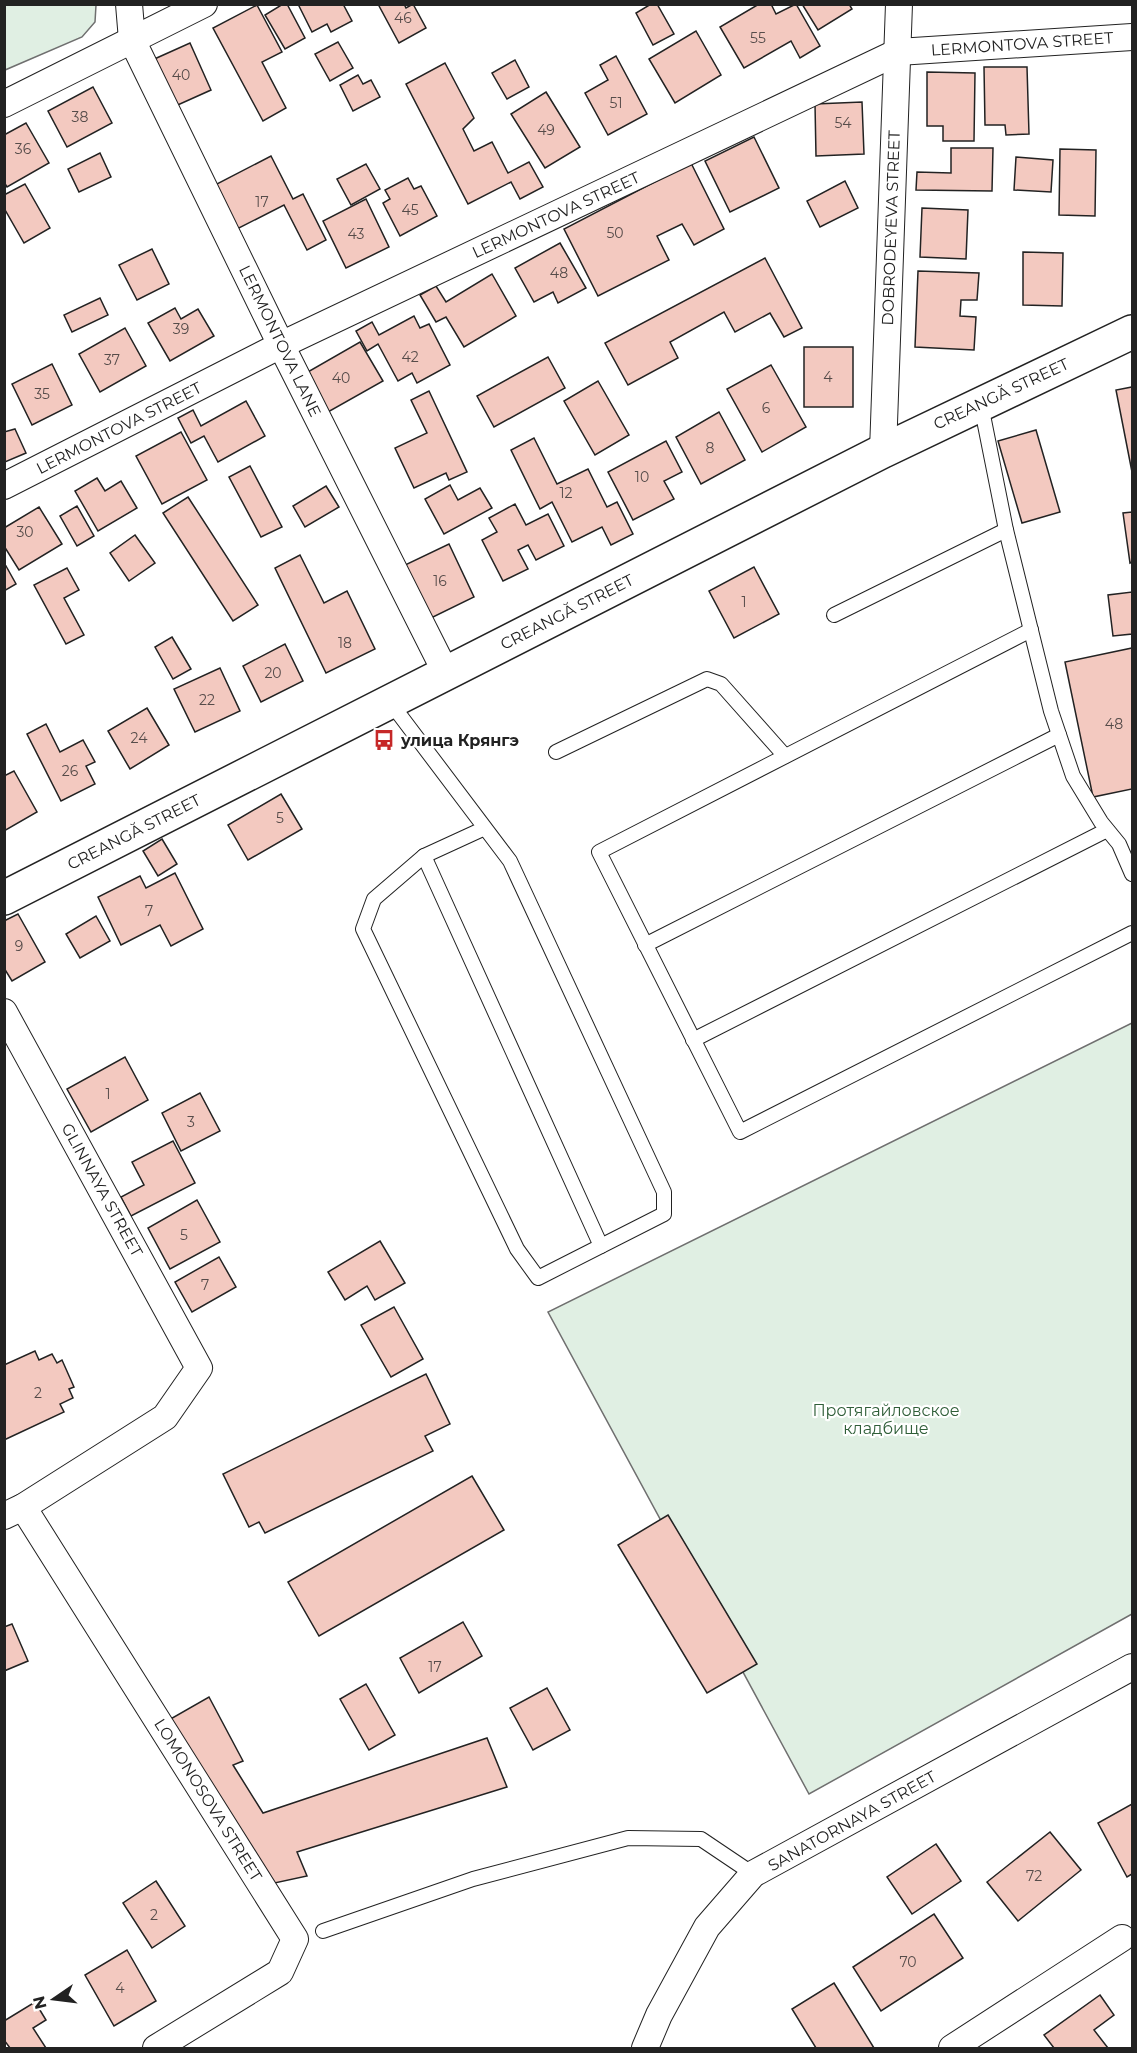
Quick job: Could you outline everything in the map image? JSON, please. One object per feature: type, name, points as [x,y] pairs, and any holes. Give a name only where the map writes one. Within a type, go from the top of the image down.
[{"type":"street","name":"LERMONTOVA LANE","points":[[129,4],[132,40],[281,345],[446,673]]},
{"type":"street","points":[[4,104],[204,4]]},
{"type":"street","name":"DOBRODEYEVA STREET","points":[[883,451],[898,4]]},
{"type":"street","name":"LERMONTOVA STREET","points":[[4,486],[281,345],[898,52],[1132,37]]},
{"type":"street","name":"CREANGĂ STREET","points":[[4,898],[883,451],[1132,332]]},
{"type":"street","name":"GLINNAYA STREET","points":[[4,1012],[200,1368],[165,1417],[14,1511]]},
{"type":"street","name":"LOMONOSOVA STREET","points":[[14,1511],[295,1939],[280,1972],[156,2049]]},
{"type":"street","name":"SANATORNAYA STREET","points":[[645,2049],[659,2015],[707,1927],[753,1875],[1132,1666]]},
{"type":"street","points":[[952,2049],[1122,1938]]},
{"type":"lane","points":[[981,404],[1006,530],[1059,735],[1073,776],[1107,830],[1119,844],[1132,874]]},
{"type":"lane","points":[[834,615],[1006,530]]},
{"type":"lane","points":[[1031,630],[598,852],[740,1132],[1132,933]]},
{"type":"lane","points":[[556,752],[707,679],[721,684],[785,756]]},
{"type":"lane","points":[[390,702],[510,861],[664,1192],[664,1214],[538,1278],[517,1249],[363,929],[374,899],[424,856],[485,828]]},
{"type":"lane","points":[[645,945],[1059,735]]},
{"type":"lane","points":[[693,1040],[1107,830]]},
{"type":"lane","points":[[424,856],[601,1246]]},
{"type":"lane","points":[[323,1931],[473,1879],[628,1838],[701,1839],[753,1875]]},
{"type":"green space","points":[[5,4],[96,5],[95,22],[82,37],[5,70]]},
{"type":"green space","name":"Протягайловское кладбище","points":[[1132,1023],[1132,1614],[809,1794],[548,1312]]},
{"type":"building","points":[[287,4],[305,38],[285,49],[265,15]]},
{"type":"building","points":[[298,4],[343,4],[352,21],[331,32],[327,24],[312,32]]},
{"type":"building","points":[[378,4],[404,4],[406,8],[413,4],[426,28],[399,43]]},
{"type":"building","points":[[651,4],[657,4],[674,34],[653,45],[636,13]]},
{"type":"building","points":[[759,4],[771,4],[776,14],[796,4],[820,46],[800,58],[791,41],[744,68],[720,27]]},
{"type":"building","points":[[802,4],[849,4],[852,9],[818,30]]},
{"type":"building","points":[[257,5],[282,52],[262,62],[286,108],[263,121],[213,28]]},
{"type":"building","points":[[696,31],[721,75],[675,103],[649,59]]},
{"type":"building","points":[[338,42],[353,68],[330,81],[315,54]]},
{"type":"building","points":[[190,43],[211,90],[171,108],[150,61]]},
{"type":"building","points":[[616,56],[647,114],[608,135],[585,93],[608,80],[600,65]]},
{"type":"building","points":[[515,60],[529,87],[507,99],[492,73]]},
{"type":"building","points":[[445,63],[474,118],[463,129],[474,151],[492,142],[508,173],[529,162],[543,187],[520,199],[511,182],[468,204],[406,84]]},
{"type":"building","points":[[984,67],[1027,67],[1029,134],[1006,135],[1005,125],[985,125]]},
{"type":"building","points":[[927,72],[975,73],[974,141],[943,141],[943,126],[927,126]]},
{"type":"building","points":[[358,75],[363,84],[371,80],[380,97],[353,111],[340,85]]},
{"type":"building","points":[[93,87],[112,123],[67,147],[48,111]]},
{"type":"building","points":[[546,92],[580,147],[545,168],[511,114]]},
{"type":"building","points":[[862,102],[864,154],[816,156],[815,104]]},
{"type":"building","points":[[26,123],[49,163],[7,187],[4,182],[4,135]]},
{"type":"building","points":[[754,137],[779,188],[730,212],[705,161]]},
{"type":"building","points":[[951,148],[993,148],[992,191],[916,190],[917,172],[951,173]]},
{"type":"building","points":[[1060,149],[1096,150],[1095,216],[1059,215]]},
{"type":"building","points":[[100,153],[111,177],[79,192],[68,169]]},
{"type":"building","points":[[271,156],[293,199],[303,194],[326,240],[307,250],[284,205],[233,231],[211,187]]},
{"type":"building","points":[[1016,157],[1053,160],[1051,192],[1014,190]]},
{"type":"building","points":[[691,163],[724,229],[694,245],[682,224],[657,236],[669,260],[598,296],[564,229]]},
{"type":"building","points":[[366,164],[380,189],[351,205],[337,179]]},
{"type":"building","points":[[408,178],[414,189],[421,186],[437,216],[400,236],[383,203],[390,199],[385,190]]},
{"type":"building","points":[[845,181],[858,208],[820,227],[807,201]]},
{"type":"building","points":[[25,184],[50,228],[24,243],[4,208],[4,195]]},
{"type":"building","points":[[366,199],[389,247],[346,268],[323,221]]},
{"type":"building","points":[[922,208],[968,210],[966,259],[920,257]]},
{"type":"building","points":[[560,243],[586,288],[558,303],[553,292],[534,302],[515,268]]},
{"type":"building","points":[[152,249],[169,284],[137,300],[119,265]]},
{"type":"building","points":[[1023,252],[1063,253],[1062,306],[1023,305]]},
{"type":"building","points":[[765,258],[802,328],[784,337],[770,313],[735,332],[724,312],[670,342],[678,358],[628,385],[605,343]]},
{"type":"building","points":[[918,271],[979,273],[977,300],[961,300],[960,316],[976,317],[974,350],[915,347]]},
{"type":"building","points":[[492,274],[516,316],[464,347],[446,317],[436,322],[420,295],[436,286],[446,302]]},
{"type":"building","points":[[100,298],[108,315],[72,332],[64,315]]},
{"type":"building","points":[[175,308],[181,319],[198,309],[214,336],[170,361],[148,323]]},
{"type":"building","points":[[414,316],[420,328],[429,324],[450,365],[417,383],[412,373],[398,381],[378,344],[367,351],[356,331],[372,322],[379,335]]},
{"type":"building","points":[[125,328],[146,366],[100,392],[79,354]]},
{"type":"building","points":[[360,342],[383,381],[328,412],[306,373]]},
{"type":"building","points":[[804,347],[853,347],[853,407],[804,407]]},
{"type":"building","points":[[548,357],[565,388],[494,427],[477,396]]},
{"type":"building","points":[[52,364],[72,405],[32,425],[12,384]]},
{"type":"building","points":[[771,365],[806,427],[762,452],[727,389]]},
{"type":"building","points":[[598,381],[629,435],[595,455],[564,401]]},
{"type":"building","points":[[1132,387],[1132,472],[1116,390]]},
{"type":"building","points":[[429,391],[467,472],[449,480],[446,473],[414,488],[395,448],[427,433],[411,400]]},
{"type":"building","points":[[246,401],[265,436],[218,462],[204,436],[191,443],[178,418],[193,410],[201,426]]},
{"type":"building","points":[[719,412],[745,460],[701,484],[676,437]]},
{"type":"building","points":[[15,429],[26,453],[5,462],[4,432]]},
{"type":"building","points":[[1036,430],[1060,512],[1022,523],[998,441]]},
{"type":"building","points":[[181,432],[207,480],[162,504],[136,456]]},
{"type":"building","points":[[534,438],[557,484],[588,469],[607,507],[617,502],[633,534],[611,545],[602,527],[572,542],[552,502],[540,509],[511,450]]},
{"type":"building","points":[[666,441],[682,472],[664,481],[674,499],[633,520],[608,472]]},
{"type":"building","points":[[250,466],[282,527],[261,537],[229,477]]},
{"type":"building","points":[[97,478],[105,491],[121,481],[137,508],[98,531],[75,491]]},
{"type":"building","points":[[450,485],[458,500],[480,488],[492,508],[444,534],[425,499]]},
{"type":"building","points":[[326,486],[339,507],[305,527],[293,506]]},
{"type":"building","points":[[188,497],[258,605],[233,621],[163,513]]},
{"type":"building","points":[[515,504],[526,525],[548,514],[564,546],[536,560],[528,545],[518,550],[528,569],[503,581],[482,540],[497,532],[489,518]]},
{"type":"building","points":[[77,506],[94,536],[77,546],[60,516]]},
{"type":"building","points":[[39,507],[62,544],[19,570],[4,546],[4,528]]},
{"type":"building","points":[[1132,512],[1132,562],[1130,563],[1123,513]]},
{"type":"building","points":[[135,535],[155,563],[129,581],[110,553]]},
{"type":"building","points":[[449,544],[474,597],[431,618],[405,565]]},
{"type":"building","points":[[300,555],[324,603],[347,591],[375,649],[326,673],[275,568]]},
{"type":"building","points":[[6,566],[16,584],[4,591],[4,567]]},
{"type":"building","points":[[754,567],[779,614],[734,638],[709,591]]},
{"type":"building","points":[[67,568],[79,590],[64,598],[84,635],[66,644],[34,585]]},
{"type":"building","points":[[1132,592],[1132,634],[1113,636],[1108,595]]},
{"type":"building","points":[[172,637],[191,669],[173,679],[155,647]]},
{"type":"building","points":[[285,644],[303,681],[261,702],[243,666]]},
{"type":"building","points":[[1132,648],[1132,789],[1093,797],[1065,662]]},
{"type":"building","points":[[220,668],[240,711],[195,732],[174,689]]},
{"type":"building","points":[[147,708],[169,745],[130,769],[108,731]]},
{"type":"building","points":[[46,724],[60,752],[83,740],[95,762],[86,766],[95,784],[61,801],[27,734]]},
{"type":"building","points":[[14,771],[37,812],[4,831],[4,776]]},
{"type":"building","points":[[281,794],[302,829],[248,860],[228,825]]},
{"type":"building","points":[[162,839],[177,864],[158,876],[143,851]]},
{"type":"building","points":[[175,873],[203,929],[171,946],[160,925],[121,945],[98,897],[140,876],[146,888]]},
{"type":"building","points":[[18,914],[45,962],[12,981],[4,968],[4,921]]},
{"type":"building","points":[[96,916],[110,941],[80,958],[66,934]]},
{"type":"building","points":[[125,1057],[148,1100],[91,1132],[67,1089]]},
{"type":"building","points":[[200,1093],[220,1131],[181,1151],[162,1113]]},
{"type":"building","points":[[173,1141],[195,1183],[131,1216],[121,1197],[144,1185],[132,1162]]},
{"type":"building","points":[[197,1200],[220,1242],[170,1269],[148,1228]]},
{"type":"building","points":[[380,1241],[405,1283],[375,1300],[367,1286],[345,1300],[328,1272]]},
{"type":"building","points":[[219,1257],[236,1287],[192,1312],[175,1282]]},
{"type":"building","points":[[394,1307],[423,1359],[391,1377],[361,1325]]},
{"type":"building","points":[[35,1351],[39,1360],[52,1354],[57,1363],[62,1360],[74,1387],[69,1389],[73,1398],[60,1404],[64,1412],[4,1440],[4,1365]]},
{"type":"building","points":[[426,1374],[450,1424],[425,1436],[433,1451],[265,1533],[259,1522],[249,1527],[223,1474]]},
{"type":"building","points":[[472,1476],[504,1530],[319,1636],[288,1582]]},
{"type":"building","points":[[668,1515],[757,1664],[707,1693],[618,1545]]},
{"type":"building","points":[[463,1622],[482,1656],[419,1693],[400,1658]]},
{"type":"building","points":[[12,1624],[28,1661],[4,1671],[4,1627]]},
{"type":"building","points":[[366,1684],[395,1735],[369,1750],[340,1699]]},
{"type":"building","points":[[547,1688],[570,1730],[533,1750],[510,1708]]},
{"type":"building","points":[[209,1697],[243,1761],[233,1765],[263,1813],[487,1738],[507,1787],[297,1852],[307,1876],[270,1884],[167,1721]]},
{"type":"building","points":[[1132,1804],[1132,1874],[1127,1877],[1098,1823]]},
{"type":"building","points":[[1050,1832],[1081,1870],[1018,1921],[987,1882]]},
{"type":"building","points":[[936,1844],[961,1881],[912,1914],[887,1877]]},
{"type":"building","points":[[156,1881],[185,1926],[152,1948],[123,1903]]},
{"type":"building","points":[[934,1914],[963,1958],[881,2011],[853,1967]]},
{"type":"building","points":[[127,1950],[156,2001],[114,2026],[85,1975]]},
{"type":"building","points":[[834,1983],[874,2048],[816,2048],[792,2009]]},
{"type":"building","points":[[1100,1995],[1114,2015],[1094,2030],[1108,2048],[1054,2048],[1044,2035]]},
{"type":"building","points":[[35,2002],[46,2020],[33,2028],[46,2048],[10,2048],[4,2040],[4,2021]]},
{"type":"place","name":"улица Крянгэ","points":[[384,740]]}]
